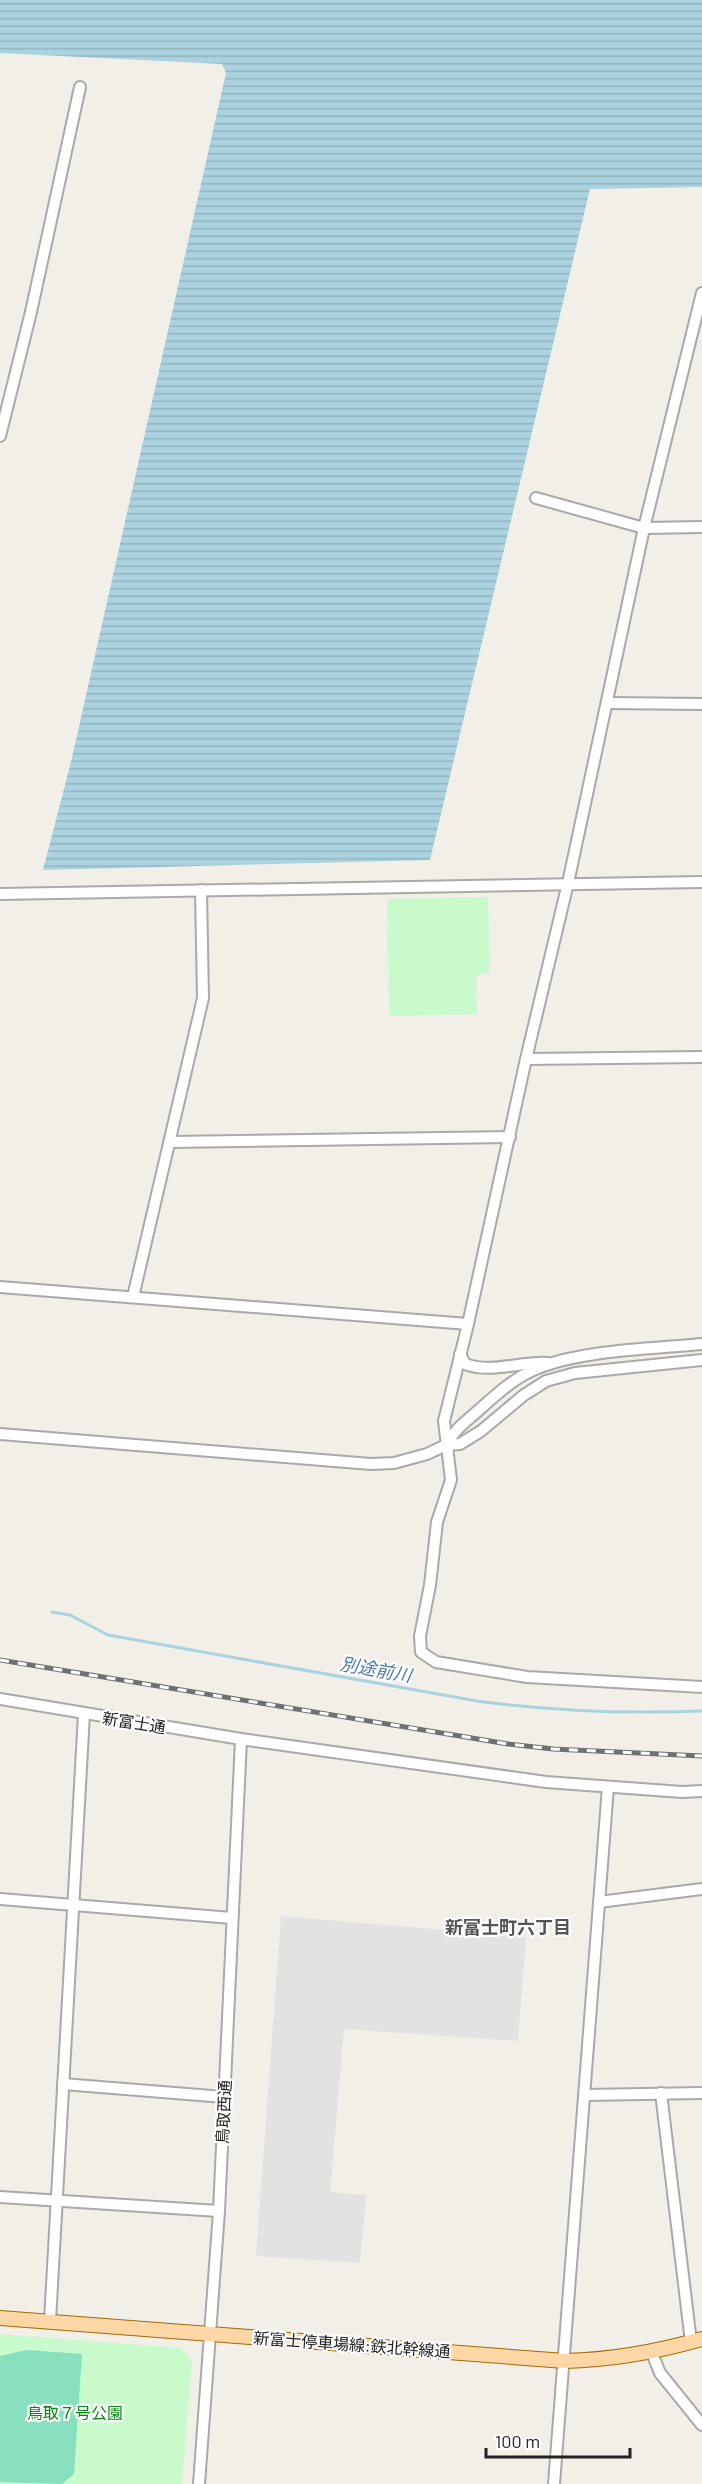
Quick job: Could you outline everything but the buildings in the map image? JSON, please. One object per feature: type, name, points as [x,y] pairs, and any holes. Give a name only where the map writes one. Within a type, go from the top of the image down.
[{"type":"main road","name":"新富士停車場線:鉄北幹線通","points":[[0,2318],[565,2361],[623,2358],[652,2353],[696,2340]]},
{"type":"street","points":[[0,436],[31,312],[80,87]]},
{"type":"street","points":[[702,292],[644,528],[568,883],[444,1420],[451,1480],[437,1522],[430,1585],[420,1636],[421,1652],[436,1662],[527,1677],[702,1687]]},
{"type":"street","points":[[536,498],[644,528],[702,526]]},
{"type":"street","points":[[608,703],[702,704]]},
{"type":"street","points":[[0,894],[702,882]]},
{"type":"street","points":[[133,1297],[203,998],[201,890]]},
{"type":"street","points":[[526,1059],[702,1057]]},
{"type":"street","points":[[170,1142],[510,1137]]},
{"type":"street","points":[[0,1287],[468,1324]]},
{"type":"street","points":[[460,1354],[465,1364],[479,1369],[534,1362],[550,1363],[591,1356],[702,1344]]},
{"type":"street","points":[[0,1434],[371,1464],[406,1461],[446,1445],[460,1444],[481,1431],[504,1410],[546,1381],[575,1373],[702,1360]]},
{"type":"street","points":[[446,1445],[453,1432],[503,1388],[529,1372],[550,1363]]},
{"type":"street","name":"新富士通","points":[[0,1699],[241,1739],[269,1741],[535,1781],[702,1791]]},
{"type":"street","points":[[50,2321],[84,1714]]},
{"type":"street","name":"鳥取西通","points":[[199,2484],[219,2211],[241,1739]]},
{"type":"street","points":[[554,2484],[608,1787]]},
{"type":"street","points":[[599,1902],[702,1889]]},
{"type":"street","points":[[0,1899],[232,1918]]},
{"type":"street","points":[[63,2084],[224,2097]]},
{"type":"street","points":[[661,2093],[696,2340]]},
{"type":"street","points":[[585,2095],[702,2093]]},
{"type":"street","points":[[0,2197],[219,2211]]},
{"type":"street","points":[[652,2353],[660,2373],[702,2425]]},
{"type":"green space","points":[[488,897],[490,973],[476,975],[477,1014],[389,1016],[387,899]]},
{"type":"green space","name":"鳥取７号公園","points":[[0,2334],[181,2348],[192,2362],[182,2484],[0,2484]]},
{"type":"green space","points":[[27,2350],[82,2354],[74,2474],[62,2484],[0,2482],[0,2356]]},
{"type":"shaded area","points":[[281,1916],[526,1937],[518,2041],[344,2029],[330,2192],[366,2195],[360,2263],[256,2256]]},
{"type":"water","points":[[0,0],[702,0],[702,187],[590,189],[430,860],[43,870],[71,762],[226,73],[222,64],[0,53]]},
{"type":"waterway","name":"別途前川","points":[[52,1612],[70,1615],[108,1635],[477,1701],[589,1711],[702,1711]]},
{"type":"railway","points":[[0,1660],[508,1744],[553,1749],[702,1756]]},
{"type":"district","name":"新富士町六丁目","points":[[508,1927]]}]
